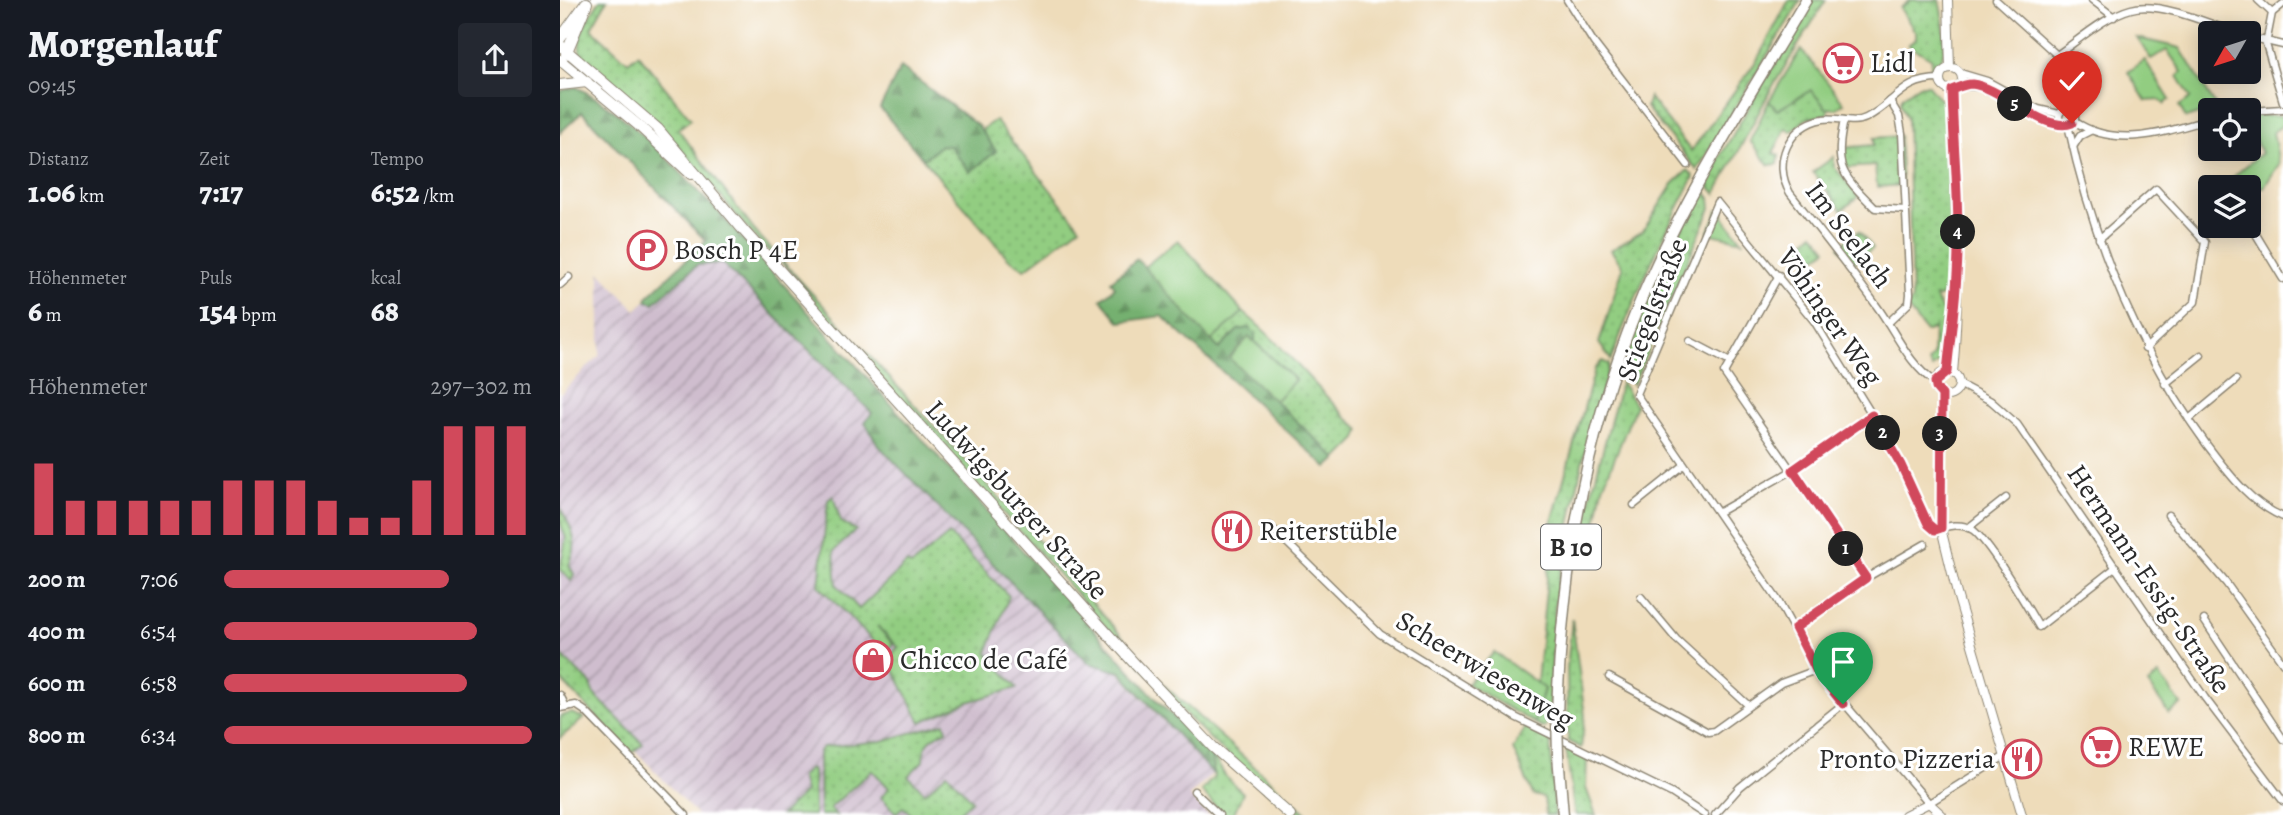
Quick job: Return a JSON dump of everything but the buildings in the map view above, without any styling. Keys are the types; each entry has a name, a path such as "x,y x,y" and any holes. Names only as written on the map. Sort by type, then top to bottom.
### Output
{"main road":[{"name":"B 10","path":"1563,815 1557,716 1562,614 1579,502 1610,382 1654,269 1693,193 1806,0"},
{"path":"560,39 588,1"},
{"path":"588,1 564,48 561,63 588,82 660,145 721,204"},
{"path":"560,21 578,12"},
{"path":"564,48 658,129 721,204"},
{"path":"560,85 588,82"},
{"name":"Ludwigsburger Straße","path":"721,204 1134,663 1215,749 1290,815"},
{"path":"1560,788 1570,815"}],"street":[{"path":"1567,0 1590,37 1688,165"},
{"path":"1942,0 1947,13"},
{"path":"1948,0 1950,68"},
{"path":"1996,0 2057,55 2062,111 2068,123 2099,239 2145,349 2189,419 2247,495 2264,509 2283,517"},
{"path":"2092,0 2114,17"},
{"path":"2161,10 2164,0"},
{"path":"2258,0 2272,13"},
{"path":"2283,4 2272,13 2266,44 2283,102"},
{"path":"2057,55 2114,17 2134,8 2161,10 2198,21"},
{"path":"2261,42 2283,46"},
{"path":"1950,68 1987,80 2038,110 2074,113 2068,123"},
{"path":"1950,68 1942,72 1940,79 1945,88 1984,87 2030,113 2090,131 2122,137 2142,136 2168,133 2198,123"},
{"path":"1960,73 1956,88 1958,246 1955,306 1958,327 1950,373 1959,387 1945,396 1942,416 1941,528 1954,582 2022,815"},
{"name":"Im Seelach","path":"1935,382 1923,372 1790,193 1782,177 1782,157 1796,132 1808,123 1824,119 1865,118 1918,80 1940,79"},
{"path":"1888,323 1909,303 1900,122 1890,101"},
{"path":"2261,110 2283,108"},
{"path":"1844,120 1838,158 1842,170 1875,208 1905,210"},
{"path":"2073,147 2080,136 2090,131"},
{"path":"2099,239 2156,188 2205,242 2195,302 2145,349"},
{"name":"Vöhinger Weg","path":"1717,202 1814,321 1901,465 1928,524 1935,530 1941,528"},
{"name":"Stiegelstraße","path":"1717,202 1636,394 1795,628 1816,670 1929,803"},
{"path":"2258,238 2283,279"},
{"path":"1779,275 1724,373 1866,578"},
{"path":"560,285 569,277"},
{"path":"1690,341 1730,362"},
{"path":"2165,384 2201,355"},
{"path":"1945,396 1936,388 1935,382 1950,373"},
{"path":"2189,419 2235,380"},
{"name":"Hermann-Essig-Straße","path":"1959,387 1991,401 2017,424 2218,716 2283,801"},
{"path":"1718,512 1793,470 1872,415"},
{"path":"1634,505 1684,465"},
{"path":"1968,528 2006,498"},
{"path":"2168,515 2226,583 2283,663"},
{"path":"1941,528 1952,525 1974,531 2014,585 2039,627 2116,567"},
{"name":"Scheerwiesenweg","path":"1270,526 1380,634 1515,716 1671,793 1705,815"},
{"path":"1795,628 1866,578 1925,544"},
{"path":"1641,597 1676,639 1748,705"},
{"path":"2204,620 2283,739"},
{"path":"1609,677 1707,732 1714,731 1781,683 1816,670"},
{"path":"560,695 562,707 576,705 585,711 686,815"},
{"path":"1715,815 1740,787 1843,704"},
{"path":"1905,815 2005,756"},
{"path":"1194,791 1219,815"},
{"path":"1929,803 1942,815"}],"shaded area":[{"path":"721,230 1026,572 1212,774 1189,796 1209,815 697,815 560,672 560,394 600,355 600,272 636,310"}],"green space":[{"path":"600,0 607,0 591,28 628,62 638,54 691,119 678,129 754,230 1018,518 1167,688 1308,815 1296,811 1261,786 1176,704 819,309 794,275 763,247 661,125 581,55 582,33"},
{"path":"1789,0 1801,0 1697,170 1646,107 1649,97 1691,151 1757,60"},
{"path":"1811,0 1826,0 1771,89 1716,194 1707,184 1713,169 1770,71 1799,29"},
{"path":"1910,0 1939,0 1944,50 1937,66 1930,72 1932,59 1908,45 1916,39 1916,33 1900,8"},
{"path":"2137,38 2180,48 2198,77 2198,84 2202,84 2211,98 2198,98 2198,114 2186,118 2179,106 2191,98 2178,76 2182,72 2167,50 2151,59"},
{"path":"1801,49 1844,103 1836,109 1826,108 1811,90 1777,110 1769,101"},
{"path":"2145,60 2170,100 2164,104 2161,100 2146,101 2128,72"},
{"path":"901,67 978,126 996,151 970,172 950,146 941,145 923,159 880,108"},
{"path":"1919,85 1928,85 1944,105 1950,189 1949,277 1946,289 1940,297 1935,297 1946,318 1939,362 1932,368 1928,362 1933,356 1934,328 1926,332 1907,308 1912,300 1907,119 1900,103 1903,96"},
{"path":"576,87 595,97 634,127 721,215 1156,699 1211,755 1213,774 1120,672 1089,663 878,445 865,422 872,413 722,263 697,265 654,303 647,301 647,297 706,241 582,112 560,133 560,91"},
{"path":"1811,90 1829,108 1828,114 1806,119 1791,132 1786,128 1773,153 1779,155 1778,164 1769,165 1750,141 1769,101 1778,110"},
{"path":"2261,116 2283,116 2283,125 2273,132 2279,164 2264,187 2261,187 2261,175 2235,175 2252,161 2261,161"},
{"path":"995,120 1080,227 1025,269 1008,258 923,159 941,145 950,146 970,172 996,151 981,130"},
{"path":"1899,136 1902,185 1877,187 1875,166 1844,168 1842,148 1874,145 1874,138"},
{"path":"1834,157 1834,166 1858,197 1842,210 1813,172"},
{"path":"1688,170 1694,177 1649,267 1611,360 1599,343 1623,267 1611,250 1643,231 1673,184"},
{"path":"1704,190 1710,198 1711,208 1633,385 1622,371 1639,317 1665,256"},
{"path":"1718,210 1724,213 1722,215 1742,241 1708,233"},
{"path":"1859,231 1873,248 1852,264 1839,246"},
{"path":"1814,233 1827,249 1810,262 1798,247"},
{"path":"1178,240 1243,312 1211,341 1144,267"},
{"path":"1137,259 1219,349 1238,330 1248,328 1255,333 1255,342 1249,337 1275,401 1337,459 1327,468 1162,316 1120,322 1101,299 1115,287 1111,281"},
{"path":"1243,312 1274,340 1360,430 1357,439 1337,459 1275,401 1295,379 1255,342 1255,334 1249,328 1238,330 1219,349 1211,341"},
{"path":"1249,337 1295,380 1275,401 1229,358"},
{"path":"1602,361 1609,364 1582,463 1555,601 1549,719 1544,728 1534,723 1544,689 1537,682 1553,518 1595,369"},
{"path":"1621,382 1636,405 1603,487 1592,543 1581,552 1577,564 1575,555"},
{"path":"833,496 841,522 856,530 834,551 837,585 859,609 907,563 911,566 949,534 1009,596 987,653 1017,688 968,702 921,722 888,659 898,647 877,626 893,644 885,653 819,586 828,500"},
{"path":"560,507 573,535 573,557 569,565 574,574 571,581 560,569 566,538 560,522"},
{"path":"1572,619 1585,716 1581,748 1568,741 1567,668"},
{"path":"1494,652 1544,688 1534,723 1467,684"},
{"path":"560,654 591,684 593,693 643,744 632,753 560,679"},
{"path":"2159,675 2181,704 2169,714 2148,684"},
{"path":"571,713 584,718 560,738 560,716"},
{"path":"945,723 947,730 930,741 923,761 908,776 925,793 947,773 972,800 956,815 912,815 903,807 896,813 881,797 889,788 872,770 830,808 836,815 820,815 819,751 823,747 882,741"},
{"path":"1526,726 1550,738 1555,815 1546,815 1544,798 1533,795 1513,749"},
{"path":"1566,748 1587,757 1586,788 1596,815 1576,815 1574,811"},
{"path":"1213,756 1226,777 1243,793 1233,815 1223,815 1201,791 1214,777"},
{"path":"810,768 813,770 814,815 781,815 805,792 801,777"}],"place":[{"name":"Lidl","path":"1843,63"},
{"name":"Bosch P 4E","path":"647,250"},
{"name":"Reiterstüble","path":"1232,531"},
{"name":"Chicco de Café","path":"873,660"},
{"name":"REWE","path":"2101,747"},
{"name":"Pronto Pizzeria","path":"2022,759"}],"route":[{"path":"1843,704 1816,670 1795,628 1866,578 1793,470 1872,415 1901,465 1923,516 1935,530 1941,528 1939,461 1942,395 1935,382 1938,376 1947,372 1951,316 1955,306 1958,246 1952,90 1969,84 1984,87 2030,113 2066,125 2072,123"}]}
